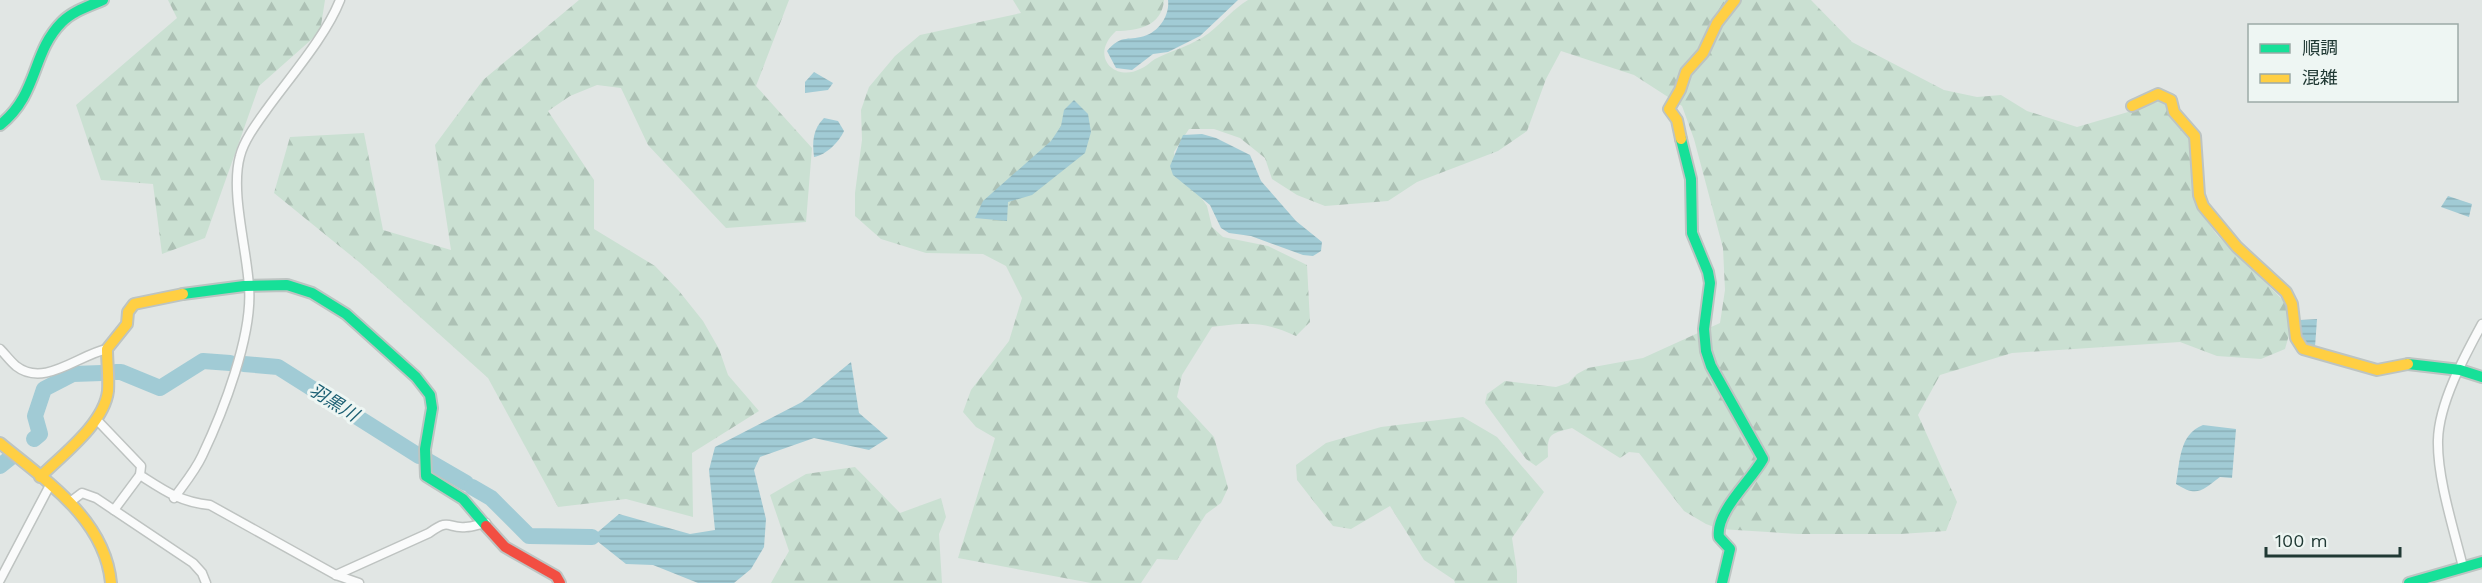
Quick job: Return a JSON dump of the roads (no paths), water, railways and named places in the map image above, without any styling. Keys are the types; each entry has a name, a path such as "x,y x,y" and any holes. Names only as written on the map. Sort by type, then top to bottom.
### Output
{"street":[{"path":"0,125 24,99 48,41 56,29 64,20 81,9 103,0"},
{"path":"174,498 201,458 231,383 244,338 249,311 249,286 237,187 240,154 260,118 328,24 340,0"},
{"path":"1722,583 1730,549 1719,538 1718,530 1727,511 1755,474 1763,459 1711,366 1706,351 1704,329 1710,284 1708,272 1692,233 1691,179 1681,142 1681,131 1669,109 1680,90 1686,72 1703,53 1717,22 1735,0"},
{"path":"2132,106 2158,94 2171,100 2174,112 2195,136 2199,195 2203,206 2258,268 2275,280 2288,295 2296,314 2295,339 2303,349 2377,370 2410,364 2460,370 2482,377"},
{"path":"40,477 97,420 104,407 108,391 107,349 127,324 128,312 134,304 249,286 299,287 320,297 380,344 425,387 432,404 425,450 426,476 463,499 505,547 556,576 560,583"},
{"path":"2463,567 2441,470 2438,439 2443,411 2482,324"},
{"path":"0,349 17,367 45,375 92,352 107,349"},
{"path":"97,420 141,466 140,475 114,510"},
{"path":"0,444 70,502 103,544 112,576 111,583"},
{"path":"140,475 174,498 210,505 336,575 359,583"},
{"path":"0,580 50,485"},
{"path":"70,502 82,493 96,498 193,563 202,573 206,583"},
{"path":"336,575 429,533 439,525 449,523 463,528 486,523"},
{"path":"2409,583 2482,562"}],"water":[{"path":"1168,0 1238,0 1200,36 1168,52 1153,54 1132,70 1116,68 1107,51 1112,45 1122,40 1152,33 1166,16"},
{"path":"814,72 833,83 828,90 805,93 805,82"},
{"path":"1074,100 1088,114 1091,132 1085,153 1032,195 1008,202 1007,221 975,218 983,201 1051,141 1061,126 1064,110"},
{"path":"824,118 838,121 844,131 832,147 814,157 814,136"},
{"path":"1202,134 1216,138 1250,155 1261,181 1296,221 1322,242 1321,251 1313,256 1303,255 1251,236 1229,233 1221,228 1210,205 1173,175 1170,166 1183,135"},
{"path":"2448,196 2472,204 2469,217 2441,207"},
{"path":"2317,319 2315,347 2305,346 2300,337 2300,320"},
{"path":"851,362 859,413 888,438 869,450 814,438 760,457 754,470 766,519 764,547 751,569 734,583 698,583 653,565 626,564 592,537 619,514 690,534 715,530 709,470 715,447 802,402"},
{"path":"2203,425 2236,429 2232,478 2220,477 2200,491 2190,491 2176,484 2180,458 2189,435"}],"waterway":[{"name":"羽黒川","path":"116,372 160,388 203,361 230,363"},
{"name":"羽黒川","path":"244,364 278,367 419,456"},
{"name":"羽黒川","path":"34,439 40,434 35,416 44,389 73,374 102,373"},
{"name":"羽黒川","path":"0,466 10,458"},
{"name":"羽黒川","path":"428,461 466,483"},
{"name":"羽黒川","path":"472,487 491,498 529,536 592,537"}]}
